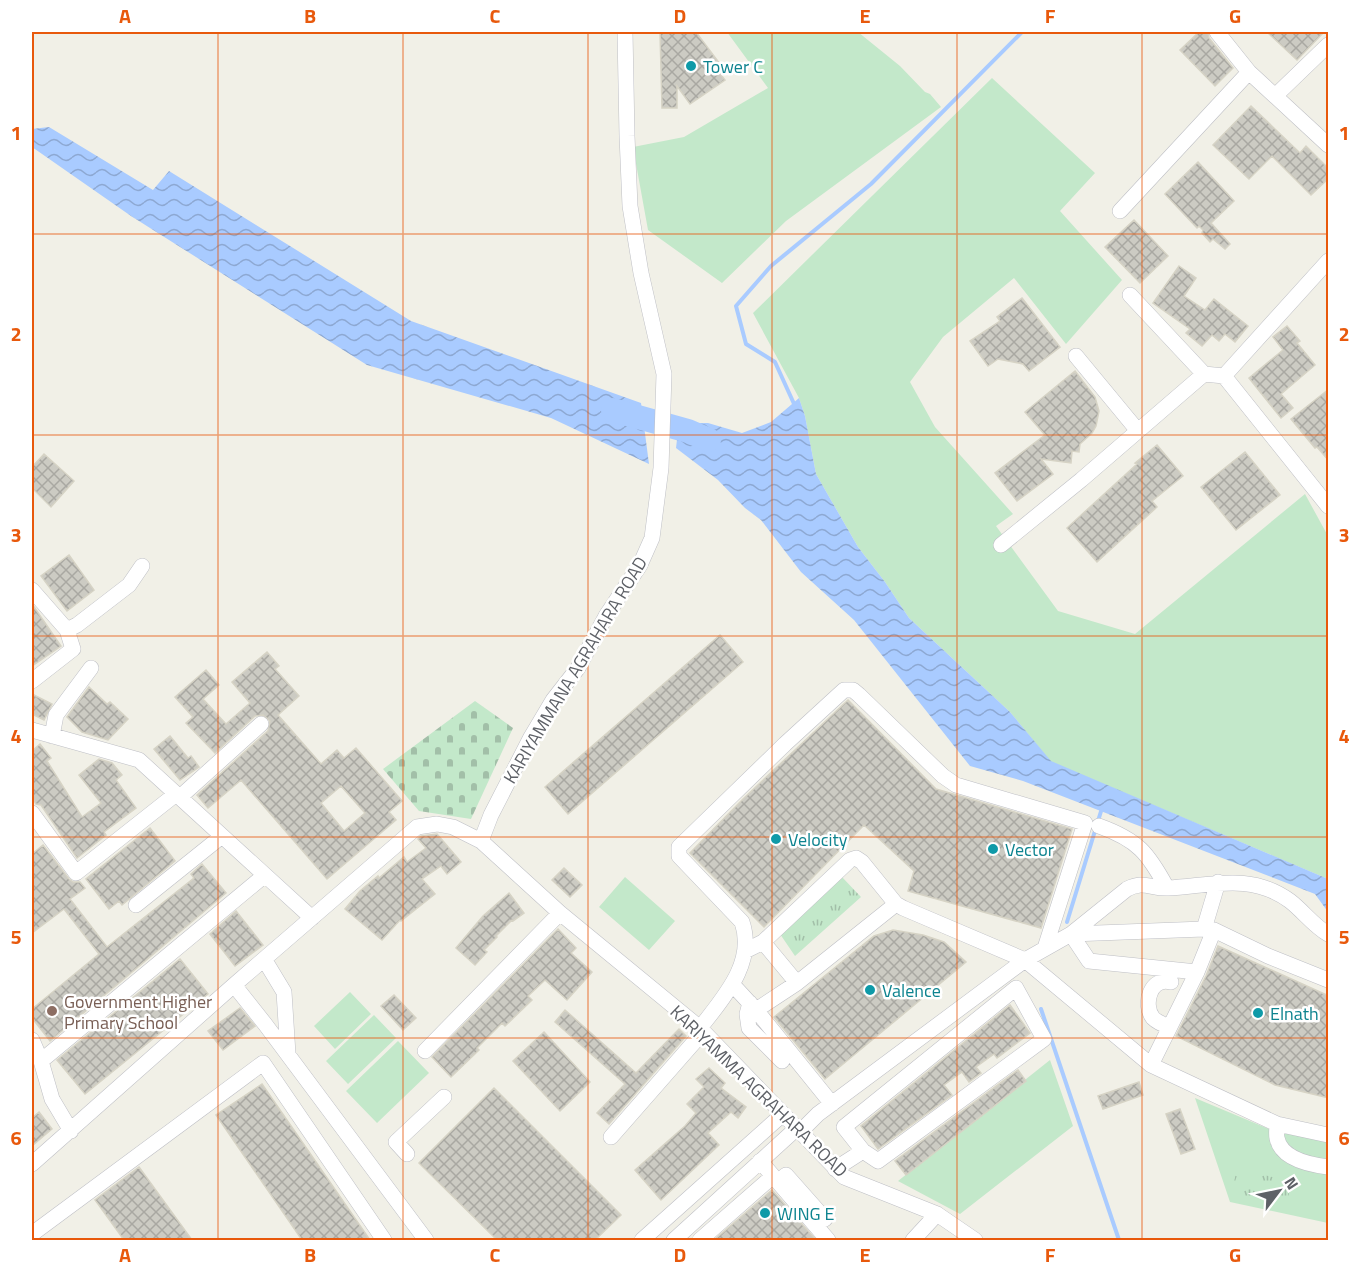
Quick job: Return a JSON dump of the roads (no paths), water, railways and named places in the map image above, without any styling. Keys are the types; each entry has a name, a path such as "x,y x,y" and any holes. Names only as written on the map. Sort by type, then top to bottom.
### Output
{"street":[{"name":"KARIYAMMANA AGRAHARA ROAD","path":"480,841 490,815 531,736 553,700 578,668 606,616 640,565 652,538 662,468 664,374 641,273 630,206 625,32"},
{"path":"1217,32 1250,72 1329,145"},
{"path":"1275,96 1329,45"},
{"path":"1120,211 1250,72"},
{"path":"1224,376 1329,261"},
{"path":"1130,295 1204,374 1224,376 1329,506"},
{"path":"1076,356 1138,431"},
{"path":"1001,545 1204,374"},
{"path":"67,630 77,625 129,585 142,566"},
{"path":"32,590 67,630 73,649 32,681"},
{"path":"52,736 56,715 91,668"},
{"path":"611,1137 702,1030 733,985 745,951 746,934 742,922 679,855 680,848 689,836 844,690 853,690 943,777 956,784 1084,823 1045,948"},
{"path":"33,819 76,873 178,795 261,724"},
{"path":"32,730 139,760 312,918"},
{"name":"KARIYAMMA AGRAHARA ROAD","path":"32,1164 417,827 437,824 453,827 480,841 560,913 702,1030 844,1177 937,1214 975,1240"},
{"path":"1099,826 1140,846 1155,866 1167,888"},
{"path":"136,905 222,836"},
{"path":"745,951 762,942 850,860 856,858 862,862 896,904 1025,960 1151,1065 1276,1124 1329,1135"},
{"path":"41,1061 265,875"},
{"path":"1151,1065 1197,972 1209,930 1218,882"},
{"path":"674,1240 760,1161 832,1104 1025,960 1071,934 1135,885 1167,888 1218,882 1244,882 1290,900 1329,934"},
{"path":"782,1061 749,1028 747,1014 753,1006 797,983 896,904"},
{"path":"425,1051 560,913"},
{"path":"1071,934 1209,930 1329,980"},
{"path":"1071,934 1089,961 1197,972"},
{"path":"762,942 797,983"},
{"path":"264,959 284,992 288,1054"},
{"path":"1170,1028 1153,1017 1148,1009 1147,1001 1154,987 1161,982 1171,982"},
{"path":"234,985 426,1240"},
{"path":"733,985 753,1006 832,1104"},
{"path":"1016,988 1044,1039 878,1161 863,1151 844,1127 1016,988"},
{"path":"32,1041 41,1061 52,1099 71,1131"},
{"path":"32,1234 262,1064 384,1240"},
{"path":"407,1154 396,1143 444,1097"},
{"path":"642,1240 783,1114"},
{"path":"1276,1124 1277,1138 1286,1154 1302,1161 1329,1167"},
{"path":"836,1169 863,1151"},
{"path":"760,1161 828,1240"},
{"path":"700,1240 775,1179 786,1175 825,1219"},
{"path":"913,1240 937,1214"}],"water":[{"path":"49,127 153,190 169,171 411,321 641,403 649,464 551,418 367,365 131,216 32,147 32,129"},
{"path":"799,398 805,416 816,474 858,547 909,618 1010,712 1051,761 1328,879 1328,912 1315,894 1023,781 970,766 854,620 801,572 761,520 745,508 718,480 676,448 679,423 708,423 742,433 771,422"}],"waterway":[{"path":"795,406 775,362 746,344 736,306 771,266 871,184 1022,32"},
{"path":"613,410 688,431 709,440"},
{"path":"1067,922 1102,808"},
{"path":"1041,1009 1119,1240"}],"place":[{"name":"Tower C","path":"691,66"},
{"name":"Velocity","path":"776,839"},
{"name":"Vector","path":"993,849"},
{"name":"Valence","path":"870,990"},
{"name":"Government Higher Primary School","path":"52,1011"},
{"name":"Elnath","path":"1258,1013"},
{"name":"WING E","path":"765,1213"}]}
